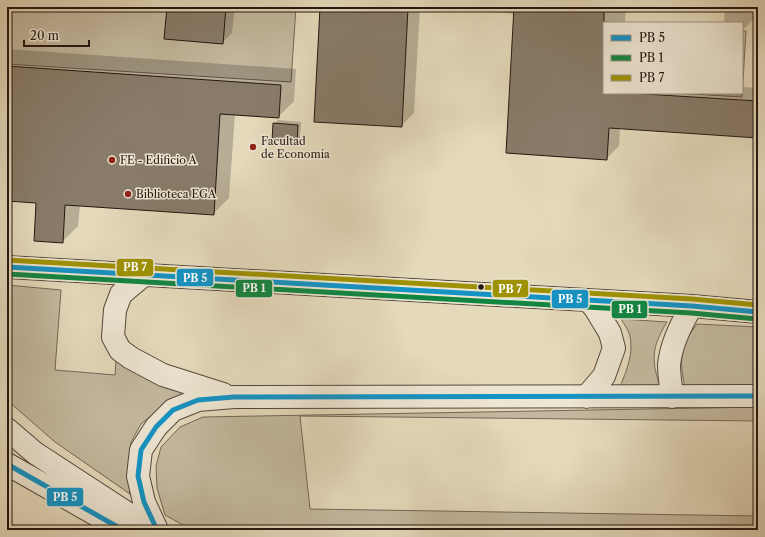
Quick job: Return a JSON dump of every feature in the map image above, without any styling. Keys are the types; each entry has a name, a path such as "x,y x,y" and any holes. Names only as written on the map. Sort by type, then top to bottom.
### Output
{"street":[{"path":"7,267 692,306 758,312"},
{"path":"146,274 121,294 115,310 113,337 120,350 131,358 163,375 234,397"},
{"path":"586,397 604,376 614,348 610,333 595,308 588,300"},
{"path":"672,396 669,365 681,324 692,306"},
{"path":"157,530 144,502 138,476 141,450 156,427 173,410 198,400 234,397 758,396"},
{"path":"7,429 35,453 154,530"},
{"path":"7,464 123,530"}],"shaded area":[{"path":"7,7 296,7 291,82 7,64"},
{"path":"743,31 746,31 743,80"},
{"path":"691,94 742,94 742,97"},
{"path":"7,285 61,290 55,370 115,375 116,360 197,394 171,400 141,424 131,442 128,466 130,494 55,442 7,400"},
{"path":"621,319 667,322 655,347 654,355 655,370 661,389 619,389 629,362 631,347 629,333"},
{"path":"697,324 758,327 758,389 685,387 682,370 682,354 687,339"},
{"path":"758,407 758,421 300,416 310,509 758,516 758,530 192,530 165,515 157,488 156,466 161,447 180,427 203,417"}],"building":[{"path":"167,7 226,7 223,44 164,39"},
{"path":"320,7 369,9 369,7 408,8 402,127 314,122"},
{"path":"514,7 604,7 603,94 644,94 758,101 758,138 609,128 607,160 506,153"},
{"name":"FE - Edificio A","path":"7,66 281,85 279,118 220,114 214,215 65,205 63,243 34,241 36,203 7,201"},
{"path":"273,123 298,125 297,143 272,141"}],"transit line":[{"path":"7,260 692,299 758,305"},
{"path":"7,267 692,306 758,312"},
{"path":"7,274 691,313 757,319"},
{"path":"157,530 144,502 138,476 141,450 156,427 173,410 198,400 234,397 758,396"},
{"path":"7,464 123,530"}],"place":[{"name":"Facultad de Economía","path":"253,147"},
{"name":"FE - Edificio A","path":"112,160"},
{"name":"Biblioteca EGA","path":"128,194"}]}
